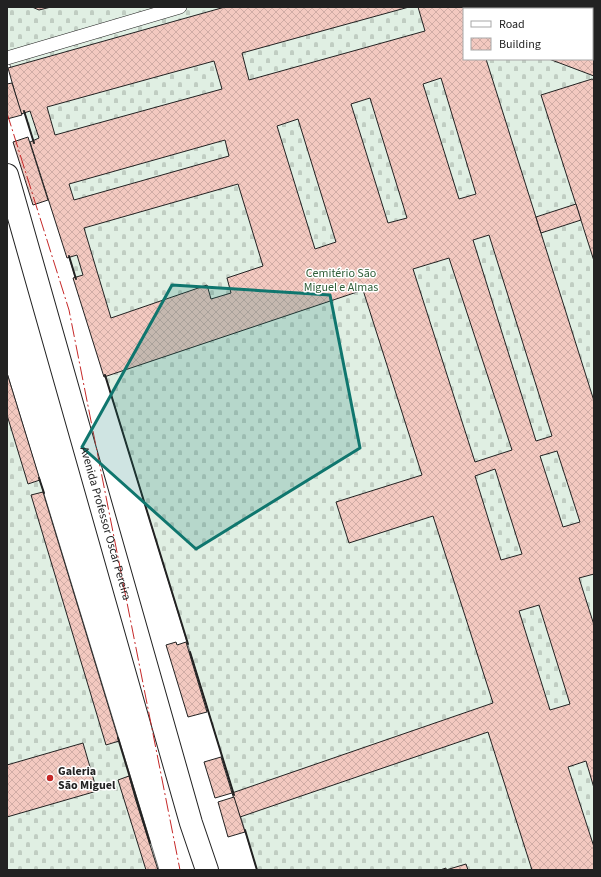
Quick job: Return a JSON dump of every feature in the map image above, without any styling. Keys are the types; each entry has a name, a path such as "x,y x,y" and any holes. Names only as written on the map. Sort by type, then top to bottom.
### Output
{"main road":[{"name":"Avenida Professor Oscar Pereira","path":"7,175 191,823 207,870"}],"lane":[{"path":"7,58 180,7"}],"highlighted area":[{"path":"172,285 330,295 360,448 196,549 82,447"}],"green space":[{"name":"Cemitério São Miguel e Almas","path":"7,7 521,7 463,8 463,60 561,60 594,72 594,870 257,870 7,55"},
{"path":"7,373 159,870 7,870"}],"building":[{"path":"32,7 51,7 39,10"},
{"path":"225,7 409,7 242,53 249,80 425,31 418,7 469,7 463,8 463,60 486,60 594,401 594,574 579,578 594,625 594,788 586,761 568,767 594,847 594,870 532,870 488,732 240,817 232,793 493,703 433,516 349,543 336,502 422,475 363,290 104,377 73,278 83,275 77,255 67,258 30,142 39,138 30,111 21,114 8,68","holes":["214,61 222,89 55,135 47,107","441,78 476,194 459,199 423,84","370,98 407,218 388,223 351,104","298,119 336,242 315,249 277,126","225,140 229,156 74,200 69,184","238,184 263,266 227,278 231,293 211,299 207,285 111,318 84,228","489,235 552,436 536,441 473,240","449,258 512,450 475,462 413,269","557,451 580,522 563,527 540,456","495,469 522,554 501,560 475,476","539,605 570,704 550,710 519,611"]},
{"path":"559,7 562,8 515,8"},
{"path":"593,46 594,76 552,60 593,60"},
{"path":"592,79 594,80 594,261 541,95"},
{"path":"12,83 22,115 7,119 7,84"},
{"path":"28,137 48,200 33,205 13,142"},
{"path":"576,204 581,220 541,233 536,217"},
{"path":"7,373 40,480 28,484 7,415"},
{"path":"43,492 119,741 106,745 31,495"},
{"path":"176,642 177,645 186,642 207,712 188,717 166,645"},
{"name":"Galeria São Miguel","path":"83,743 97,791 7,817 7,765"},
{"path":"221,757 232,793 215,798 204,762"},
{"path":"129,776 158,870 146,870 118,780"},
{"path":"234,797 245,832 228,837 218,802"},
{"path":"466,864 468,870 446,870"}],"wall":[{"path":"24,111 34,143"},
{"path":"69,256 76,279"},
{"path":"105,375 188,644"},
{"path":"39,478 44,493"},
{"path":"190,652 234,795"},
{"path":"118,738 150,843"},
{"path":"245,830 257,870"}],"power":[{"path":"7,113 69,310 180,870"}],"place":[{"name":"Galeria São Miguel","path":"50,778"}]}
